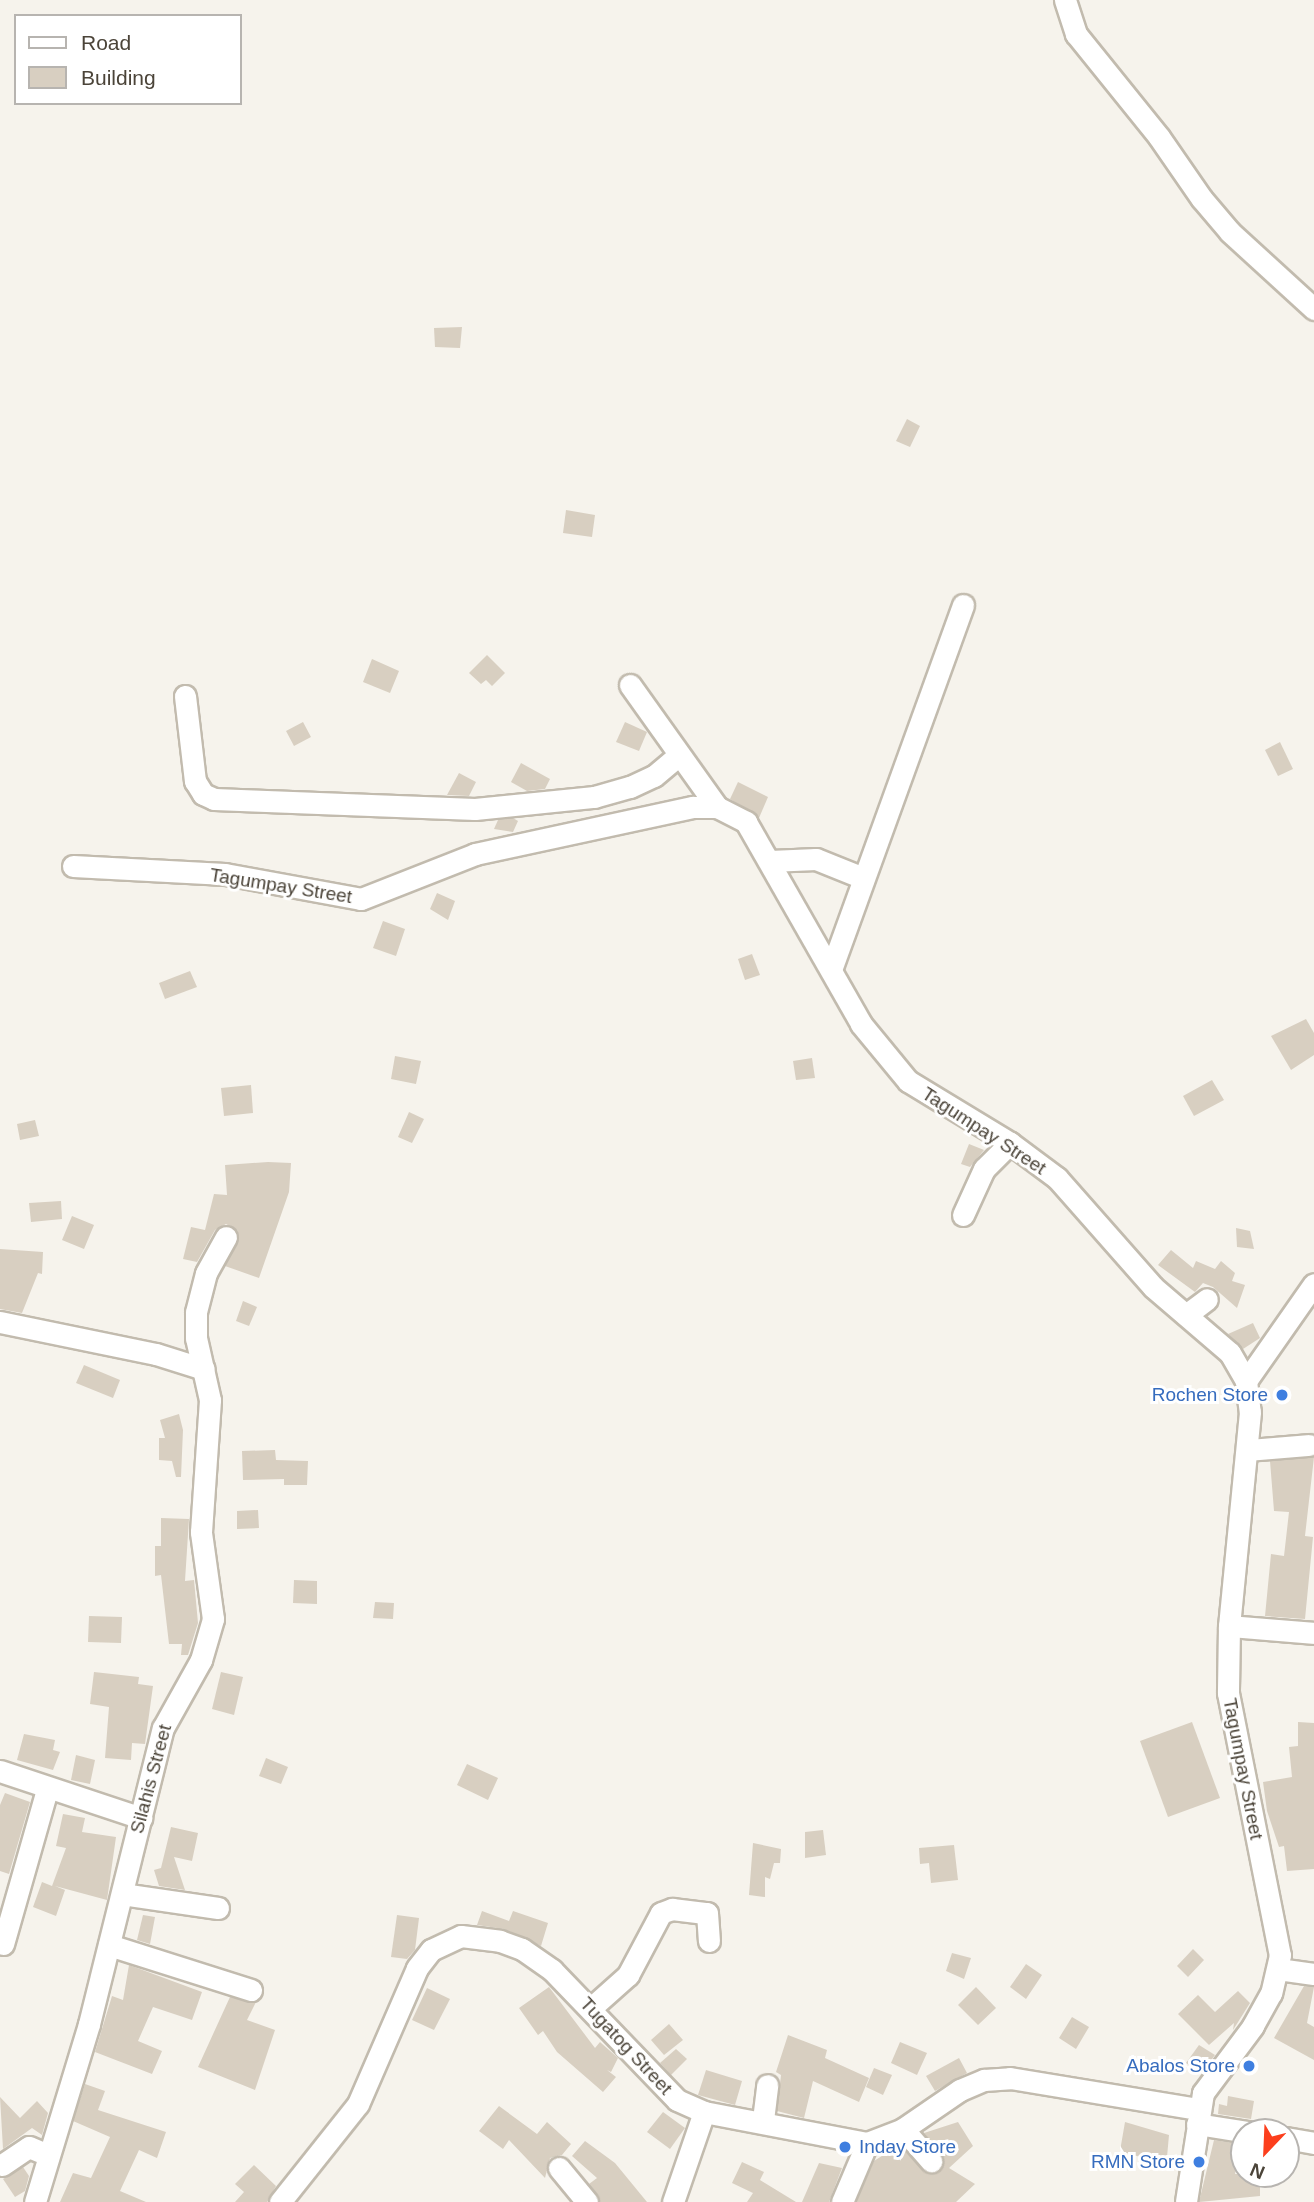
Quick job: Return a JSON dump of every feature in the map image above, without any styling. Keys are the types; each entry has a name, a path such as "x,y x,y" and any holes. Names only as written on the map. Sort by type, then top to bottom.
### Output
{"street":[{"path":"1065,0 1076,34 1159,137 1202,199 1230,232 1314,309"},
{"path":"832,967 963,605"},
{"path":"630,685 717,807"},
{"path":"185,696 195,781 203,794 214,799 475,809 594,797 630,787 653,776 679,755"},
{"name":"Tagumpay Street","path":"73,866 225,874 361,899 405,886 475,854 694,807 717,807 746,822 832,967 861,1024 908,1081 1010,1143 1057,1178 1124,1257 1230,1353 1246,1381 1248,1450 1229,1626 1232,1720 1277,1936 1278,1969 1253,2026 1214,2076 1198,2117 1186,2202"},
{"path":"770,861 816,859 863,878"},
{"path":"963,1214 984,1169 1010,1143"},
{"name":"Silahis Street","path":"35,2202 109,1945 163,1728 201,1660 213,1619 201,1532 210,1425 204,1369 196,1338 196,1312 206,1273 226,1237"},
{"path":"1246,1381 1314,1284"},
{"path":"1186,1315 1207,1299"},
{"path":"0,1322 156,1354 204,1369"},
{"path":"1248,1450 1309,1445"},
{"path":"1229,1626 1314,1633"},
{"path":"0,1771 47,1790 141,1818"},
{"path":"3,1944 47,1790"},
{"path":"121,1894 218,1909"},
{"path":"591,2008 628,1975 661,1913 671,1909 707,1913 709,1941"},
{"name":"Tugatog Street","path":"280,2202 358,2104 417,1968 444,1941 481,1937 523,1949 552,1970 677,2100 704,2112 763,2120 867,2143"},
{"path":"109,1945 251,1990"},
{"path":"1278,1969 1314,1975"},
{"path":"842,2202 867,2143 903,2129 960,2090 984,2080 1010,2078 1198,2117 1230,2127"},
{"path":"763,2120 767,2085"},
{"path":"673,2202 704,2112"},
{"path":"903,2129 932,2161"},
{"path":"2,2165 29,2147 48,2155"},
{"path":"559,2168 587,2202"}],"building":[{"path":"462,327 460,348 435,347 434,328"},
{"path":"907,419 920,426 910,447 896,441"},
{"path":"566,510 595,515 592,537 563,533"},
{"path":"487,655 505,673 492,686 486,680 481,684 469,673"},
{"path":"372,659 399,671 390,693 363,682"},
{"path":"303,722 311,737 294,746 286,731"},
{"path":"625,722 647,732 639,751 616,742"},
{"path":"1280,742 1293,769 1278,776 1265,750"},
{"path":"521,763 550,779 545,789 527,791 511,782"},
{"path":"459,773 476,782 469,796 447,795"},
{"path":"738,782 768,797 759,818 730,799"},
{"path":"513,818 518,821 513,832 494,829 498,820"},
{"path":"437,893 455,901 448,920 430,909"},
{"path":"383,921 405,929 396,956 373,948"},
{"path":"752,954 760,975 745,980 738,959"},
{"path":"190,971 197,987 165,999 159,983"},
{"path":"1306,1019 1314,1033 1314,1055 1291,1070 1271,1036"},
{"path":"395,1056 421,1061 416,1084 391,1079"},
{"path":"812,1058 815,1078 796,1080 793,1061"},
{"path":"1212,1080 1224,1100 1194,1116 1183,1096"},
{"path":"251,1085 253,1113 224,1116 221,1088"},
{"path":"409,1112 424,1119 412,1143 398,1137"},
{"path":"35,1120 39,1136 20,1140 17,1124"},
{"path":"969,1144 984,1150 970,1167 961,1164"},
{"path":"291,1163 289,1192 259,1278 225,1266 239,1237 237,1230 226,1224 215,1230 197,1262 183,1259 191,1227 205,1230 214,1194 227,1195 225,1165"},
{"path":"61,1201 62,1219 31,1222 29,1203"},
{"path":"72,1216 94,1225 84,1249 62,1240"},
{"path":"1236,1228 1250,1231 1254,1249 1237,1247"},
{"path":"0,1249 43,1252 42,1274 38,1273 22,1313 0,1309"},
{"path":"1171,1250 1193,1268 1196,1261 1215,1269 1221,1261 1235,1273 1232,1281 1245,1285 1237,1308 1213,1287 1203,1283 1195,1292 1158,1265"},
{"path":"243,1301 257,1307 249,1326 236,1321"},
{"path":"1253,1323 1260,1338 1243,1349 1228,1334"},
{"path":"84,1365 120,1380 113,1398 76,1383"},
{"path":"179,1414 183,1430 181,1477 176,1477 172,1461 159,1460 159,1438 165,1438 160,1420"},
{"path":"275,1450 276,1460 308,1461 307,1485 284,1485 284,1479 243,1480 242,1451"},
{"path":"1314,1457 1305,1536 1313,1537 1305,1619 1265,1616 1271,1554 1284,1556 1289,1512 1274,1511 1270,1461"},
{"path":"258,1510 259,1528 237,1529 237,1511"},
{"path":"161,1518 189,1519 185,1581 194,1580 198,1623 188,1655 181,1655 182,1644 169,1644 161,1575 155,1576 155,1546 161,1546"},
{"path":"294,1580 317,1581 317,1604 293,1603"},
{"path":"375,1602 394,1603 393,1619 373,1618"},
{"path":"89,1616 122,1617 121,1643 88,1642"},
{"path":"94,1672 139,1677 138,1684 153,1686 145,1744 132,1743 131,1760 105,1758 109,1707 90,1704"},
{"path":"221,1672 243,1677 234,1715 212,1709"},
{"path":"1192,1722 1220,1798 1168,1817 1140,1741"},
{"path":"1298,1722 1314,1723 1314,1869 1287,1871 1284,1846 1279,1847 1267,1811 1263,1782 1292,1777 1289,1747 1298,1746"},
{"path":"24,1734 55,1740 53,1750 60,1752 53,1770 17,1760"},
{"path":"76,1755 95,1760 90,1784 71,1780"},
{"path":"266,1758 288,1767 281,1784 259,1776"},
{"path":"467,1764 498,1778 488,1800 457,1785"},
{"path":"5,1793 30,1802 9,1874 0,1871 0,1805"},
{"path":"63,1814 85,1818 82,1832 116,1837 107,1900 55,1886 65,1890 56,1916 33,1907 42,1882 52,1886 66,1848 56,1846"},
{"path":"171,1827 198,1833 192,1861 174,1857 185,1890 159,1886 154,1870 161,1868"},
{"path":"823,1830 826,1855 805,1858 805,1832"},
{"path":"753,1843 781,1849 780,1863 774,1863 770,1879 765,1877 765,1897 749,1895"},
{"path":"954,1845 958,1880 931,1883 929,1863 920,1864 919,1848"},
{"path":"482,1911 509,1921 513,1911 548,1923 541,1946 504,1929 477,1925"},
{"path":"143,1915 155,1917 150,1944 137,1940"},
{"path":"397,1915 419,1918 415,1950 407,1959 391,1957"},
{"path":"1193,1949 1204,1960 1188,1977 1177,1966"},
{"path":"952,1953 971,1958 964,1979 946,1971"},
{"path":"1026,1964 1042,1975 1026,1999 1010,1987"},
{"path":"129,1965 202,1992 192,2020 153,2007 138,2041 162,2051 152,2074 95,2052 112,1996 123,2000"},
{"path":"1304,1986 1314,1987 1307,2023 1314,2027 1314,2060 1274,2038"},
{"path":"549,1987 595,2048 600,2042 618,2058 611,2072 607,2070 616,2077 603,2092 557,2052 543,2031 538,2035 519,2008"},
{"path":"976,1987 996,2008 978,2025 958,2005"},
{"path":"427,1988 450,1999 434,2030 412,2020"},
{"path":"1238,1991 1250,2003 1233,2030 1234,2023 1209,2045 1178,2014 1198,1995 1215,2012"},
{"path":"230,1997 256,2002 247,2020 275,2030 255,2090 198,2067"},
{"path":"1072,2017 1089,2027 1076,2049 1059,2038"},
{"path":"669,2024 683,2040 664,2055 651,2040"},
{"path":"788,2035 827,2050 825,2058 869,2078 859,2102 813,2081 804,2118 777,2111 781,2075 776,2072"},
{"path":"900,2042 927,2053 917,2075 891,2063"},
{"path":"1199,2045 1215,2055 1201,2074 1186,2063"},
{"path":"676,2049 687,2059 671,2075 660,2063"},
{"path":"959,2058 967,2073 935,2091 926,2076"},
{"path":"874,2068 892,2075 883,2095 866,2087"},
{"path":"706,2070 742,2081 735,2105 698,2095"},
{"path":"85,2084 105,2091 98,2110 166,2132 157,2158 139,2150 120,2191 146,2202 60,2202 73,2173 91,2178 110,2137 73,2121"},
{"path":"1228,2096 1254,2101 1251,2118 1218,2114 1219,2104 1227,2106"},
{"path":"0,2097 20,2118 37,2101 48,2113 42,2135 32,2128 3,2149"},
{"path":"499,2106 537,2134 547,2122 571,2144 562,2155 550,2158 545,2178 509,2140 503,2149 479,2131"},
{"path":"663,2112 685,2128 670,2149 647,2132"},
{"path":"958,2122 973,2146 949,2168 975,2184 956,2202 856,2202 874,2161 899,2145 926,2173 939,2171 944,2158 924,2133"},
{"path":"1125,2122 1169,2135 1166,2168 1146,2165 1147,2159 1120,2151"},
{"path":"1214,2140 1230,2142 1230,2188 1260,2188 1260,2196 1199,2202"},
{"path":"585,2141 615,2163 647,2202 600,2202 589,2184 597,2178 572,2156"},
{"path":"742,2162 764,2172 760,2180 796,2202 747,2202 753,2193 732,2183"},
{"path":"819,2163 842,2168 829,2202 802,2202"},
{"path":"254,2165 276,2186 267,2202 235,2202 244,2192 235,2184"},
{"path":"23,2167 29,2176 25,2191 15,2197 3,2179"}],"place":[{"name":"Rochen Store","path":"1282,1395"},
{"name":"Abalos Store","path":"1249,2066"},
{"name":"Inday Store","path":"845,2147"},
{"name":"RMN Store","path":"1199,2162"}]}
